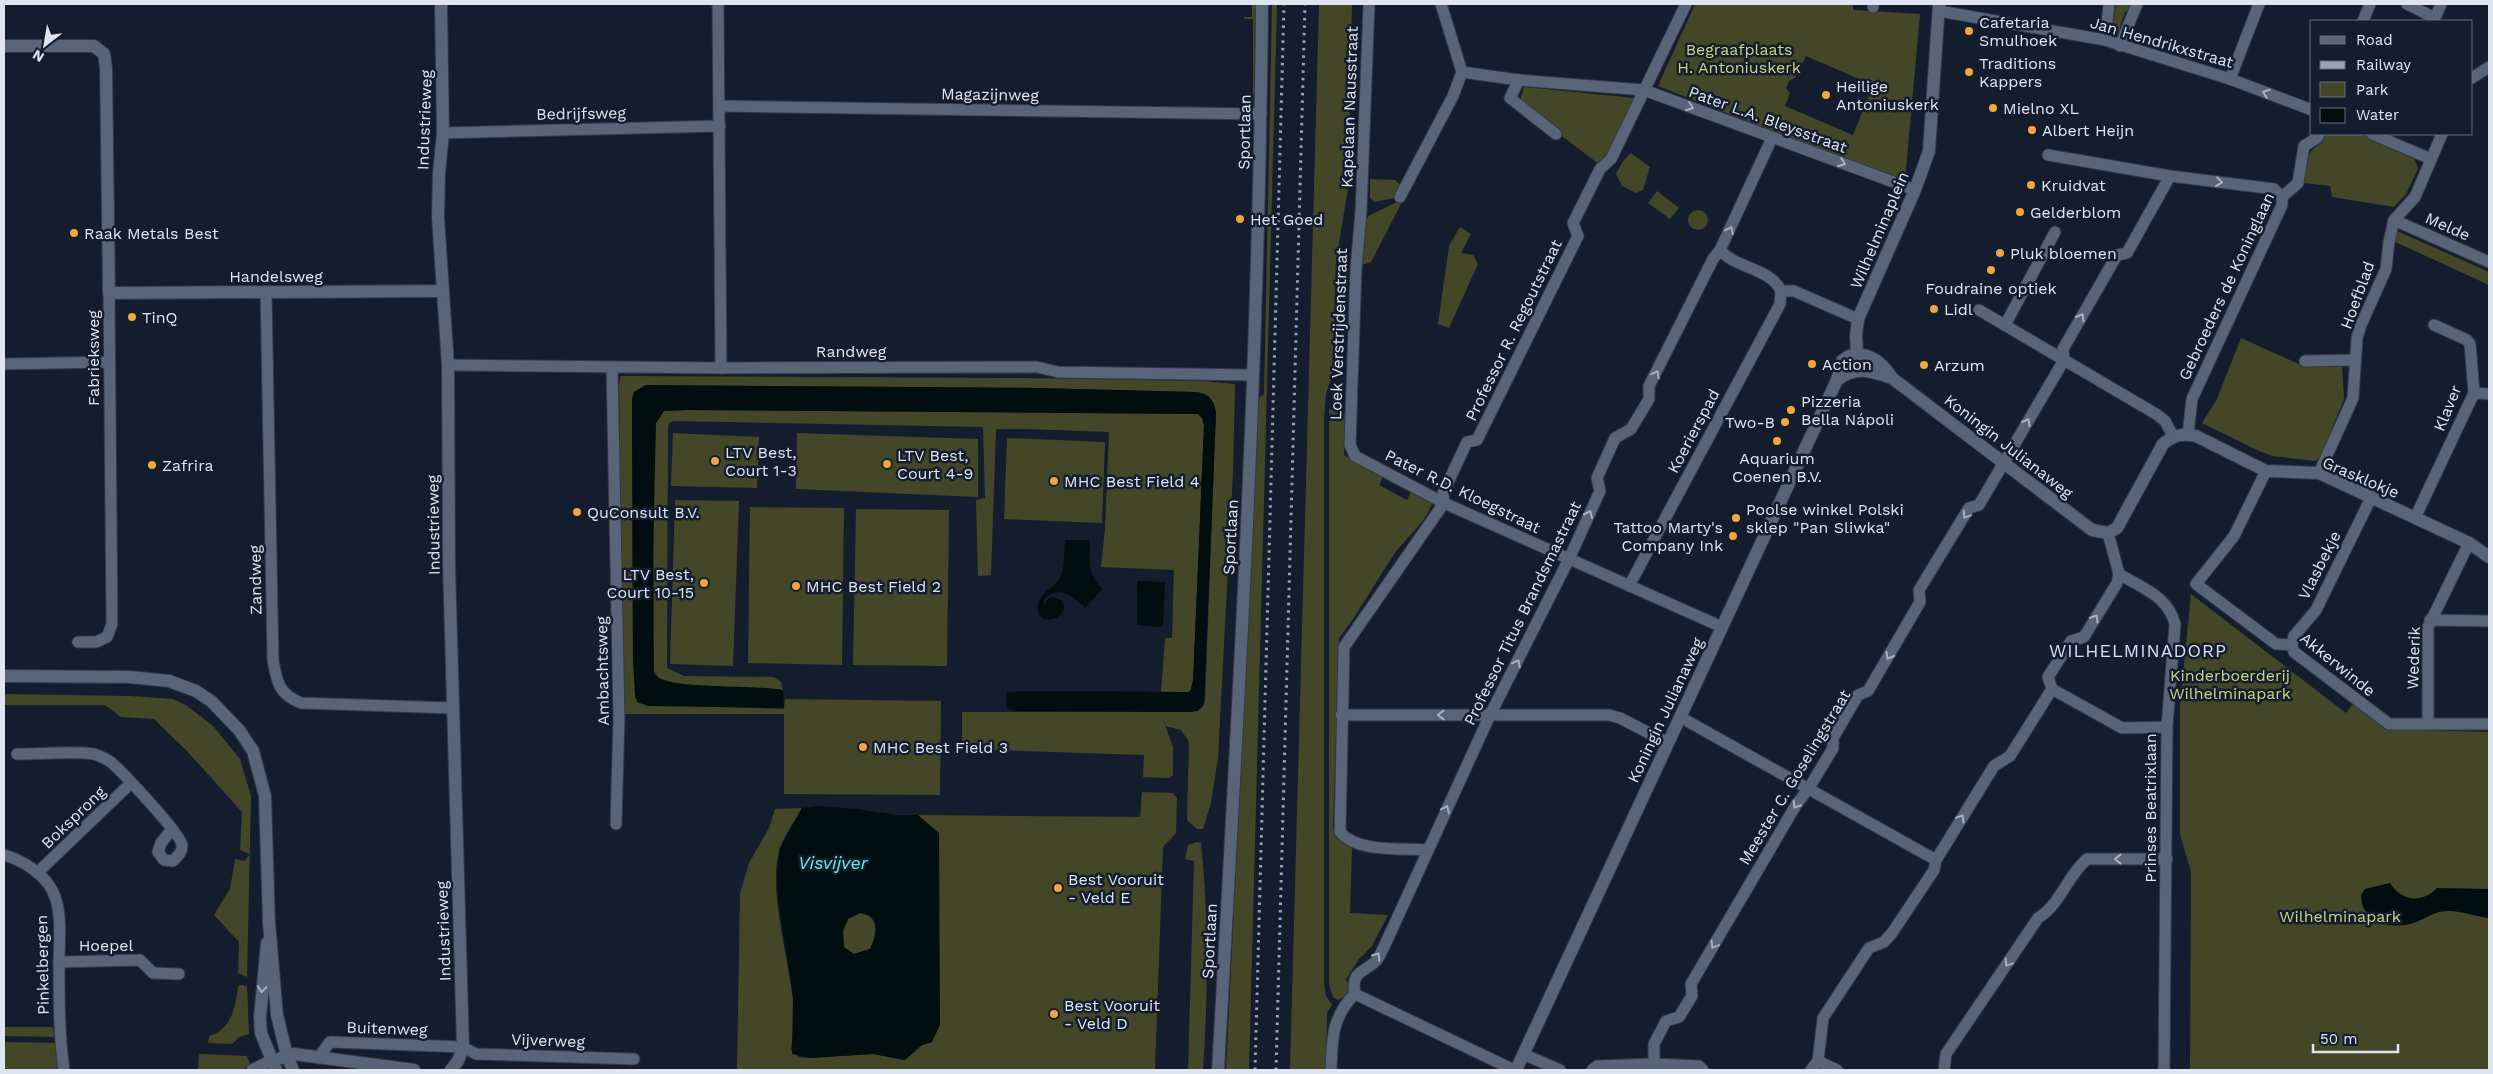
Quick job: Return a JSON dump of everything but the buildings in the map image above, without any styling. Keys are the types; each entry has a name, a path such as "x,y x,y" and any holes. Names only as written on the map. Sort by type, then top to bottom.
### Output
{"street":[{"name":"Industrieweg","path":"441,4 443,133 439,173 438,217 448,365 452,708 463,1047"},
{"path":"718,4 721,368"},
{"name":"Sportlaan","path":"1218,1070 1238,736 1254,375 1262,4"},
{"name":"Kapelaan Nausstraat","path":"1360,212 1369,4"},
{"path":"1400,197 1453,96 1462,72 1441,4"},
{"name":"Professor R. Regoutstraat","path":"1428,850 1359,846 1347,841 1340,832 1341,715 1344,647 1347,640 1444,503 1443,493 1467,442 1477,440 1578,236 1573,223 1600,169 1611,159 1686,4"},
{"path":"2104,40 2109,4"},
{"path":"2120,46 2137,4"},
{"path":"2230,79 2259,4"},
{"path":"2363,20 2370,4"},
{"path":"2407,4 2431,16 2436,16 2441,4"},
{"name":"Jan Hendrikxstraat","path":"1939,7 2104,40 2230,79 2310,109"},
{"name":"Wilhelminaplein","path":"1858,369 1858,319 1915,190 1929,150 1934,104 1939,7"},
{"name":"Fabrieksweg","path":"4,46 94,46 101,50 106,68 112,624 107,638 96,642 78,642"},
{"path":"2473,77 2489,67"},
{"name":"Pater L.A. Bleysstraat","path":"1462,72 1518,80 1644,90 1915,190"},
{"path":"1518,80 1510,98 1556,134"},
{"name":"Magazijnweg","path":"719,106 1261,114"},
{"name":"Bedrijfsweg","path":"443,133 720,126"},
{"name":"Gebroeders de Koninglaan","path":"2188,434 2192,399 2282,205 2282,197 2298,183 2304,146 2318,135"},
{"path":"2374,135 2431,159"},
{"name":"Hoefblad","path":"2319,473 2353,398 2355,360 2361,325 2386,268 2388,242 2394,220 2415,197 2442,135"},
{"name":"Professor Titus Brandsmastraat","path":"1355,994 1353,983 1358,973 1376,960 1490,715 1569,559 1600,491 1597,478 1615,438 1631,429 1649,399 1649,386 1713,259 1720,250 1772,138"},
{"path":"2048,154 2170,176 2274,190 2282,197"},
{"path":"2064,360 2062,349 2116,256 2127,253 2170,176"},
{"name":"Loek Verstrijdenstraat","path":"1355,456 1350,444 1356,269 1360,212"},
{"name":"Melde","path":"2394,220 2489,262"},
{"path":"2005,325 2055,232"},
{"path":"1720,250 1727,258 1773,279 1781,291 1794,291 1858,319"},
{"name":"Handelsweg","path":"109,293 443,291"},
{"name":"Koerierspad","path":"1628,586 1780,304 1781,291"},
{"name":"Zandweg","path":"266,292 273,660 277,682 288,698 301,703 452,708"},
{"path":"1979,310 2156,414 2165,421 2173,436"},
{"name":"Klaver","path":"2415,518 2474,393 2470,344 2467,340 2434,325"},
{"name":"Koningin Julianaweg","path":"1515,1070 1837,380 1842,360 1857,354 1876,360 1892,378 2092,530 2108,533"},
{"name":"Meester C. Goselingstraat","path":"1654,1064 1654,1044 1666,1021 1679,1017 1692,996 1691,984 1796,805 1809,788 1833,748 1833,738 1858,696 1868,691 1920,602 1919,590 1969,508 1979,504 2064,360"},
{"path":"2305,360 2355,360"},
{"path":"4,364 108,362"},
{"name":"Randweg","path":"448,365 612,368 1037,367 1058,372 1254,375"},
{"name":"Ambachtsweg","path":"612,368 619,718 616,824"},
{"path":"1837,380 1849,371 1858,369"},
{"name":"Koningin Julianaweg","path":"1858,369 1892,378"},
{"path":"2474,393 2489,394"},
{"path":"2167,727 2122,728 2052,689 2048,677 2071,641 2084,637 2117,583 2119,574 2108,533 2117,528 2123,520 2163,444 2173,436 2188,434"},
{"name":"Grasklokje","path":"2188,434 2196,436 2266,471 2319,473 2372,496 2469,543 2489,557"},
{"name":"Pater R.D. Kloegstraat","path":"1355,456 1444,503 1722,626"},
{"name":"Akkerwinde","path":"2266,471 2234,536 2196,584 2276,644 2292,645 2294,652 2382,720 2395,725 2428,723 2489,724"},
{"name":"Vlasbekje","path":"2292,645 2294,636 2316,610 2372,496"},
{"name":"Wederik","path":"2428,723 2430,620 2469,543"},
{"name":"Prinses Beatrixlaan","path":"2119,574 2165,602 2171,611 2175,624 2167,727 2164,1070"},
{"path":"2430,620 2489,621"},
{"path":"4,676 130,678 169,681 196,691 226,714 253,751 265,796 269,923 277,1015 287,1056 293,1070"},
{"path":"1837,1070 1814,1066 1823,1018 1869,948 1884,942 1892,933 1934,870 1936,860 1994,766 2010,756 2052,689"},
{"path":"1341,715 1609,715 1620,718 1668,743"},
{"path":"1680,717 1936,860"},
{"name":"Boksprong","path":"17,754 95,754 110,761 172,829"},
{"name":"Boksprong","path":"37,873 131,783"},
{"name":"Pinkelbergen","path":"4,854 19,860 37,873 52,891 59,916 60,1041 64,1070"},
{"path":"1944,1070 1946,1054 2038,918 2049,911 2080,865 2088,859 2167,859"},
{"path":"269,923 260,1017 261,1033 274,1065"},
{"name":"Hoepel","path":"59,962 140,960 153,973 179,974"},
{"path":"1331,1070 1332,1032 1338,1014 1355,994 1515,1070"},
{"name":"Buitenweg","path":"318,1058 330,1042 463,1047"},
{"path":"451,1070 458,1061 463,1047"},
{"name":"Vijverweg","path":"463,1047 476,1054 634,1059"},
{"path":"252,1070 274,1065 287,1056 294,1054 414,1070"},
{"path":"1523,1054 1543,1067 1560,1070"},
{"path":"1592,1070 1598,1066 1654,1064 1699,1066 1704,1070"}],"green space":[{"path":"1252,4 1256,4 1255,92 1253,95 1253,19 1244,19 1244,17 1252,17"},
{"path":"1272,4 1277,4 1249,1070 1226,1070 1259,398 1264,394"},
{"path":"1319,4 1352,4 1348,188 1336,261 1332,377 1326,393 1324,419 1324,984 1326,996 1332,1005 1327,1013 1326,1070 1290,1070"},
{"name":"Begraafplaats H. Antoniuskerk","path":"1695,4 1853,4 1853,10 1920,14 1905,180 1843,159 1658,86","holes":["1806,56 1873,85 1853,135 1785,106 1790,93 1786,88 1789,81 1795,78"]},
{"path":"2116,4 2133,4 2130,10 2125,12 2120,27 2121,34 2112,32"},
{"path":"1524,87 1634,98 1605,159 1600,165 1525,108 1520,101"},
{"path":"2326,135 2362,135 2414,157 2418,169 2406,194 2394,207 2332,197 2330,186 2304,183 2309,155 2322,143"},
{"path":"1631,153 1650,167 1643,190 1636,193 1622,186 1616,174 1623,161"},
{"path":"1370,179 1395,180 1400,185 1394,198 1374,202 1370,198"},
{"path":"1657,191 1679,208 1670,219 1648,203"},
{"path":"1397,202 1401,204 1371,262 1362,265 1364,221 1370,215"},
{"path":"1698,210 1705,213 1708,220 1705,227 1698,230 1691,227 1688,220 1691,213"},
{"path":"1460,227 1471,234 1461,253 1473,255 1478,264 1449,328 1438,324 1449,246"},
{"path":"2397,231 2489,272 2489,285 2391,240"},
{"path":"2241,338 2301,365 2342,365 2344,399 2320,458 2315,461 2272,456 2202,423 2217,399"},
{"path":"621,376 1023,378 1204,381 1235,384 1233,473 1218,758 1211,803 1203,829 1197,829 1187,820 1189,742 1181,730 1166,726 1162,717 1173,747 1173,775 1169,778 1143,777 1144,755 962,749 962,712 1189,712 1202,708 1205,701 1216,412 1205,394 1195,392 1036,388 646,385 634,392 632,400 633,662 642,704 784,709 785,699 941,701 940,795 784,794 784,714 622,714 619,383"},
{"path":"1329,409 1345,414 1344,455 1384,475 1379,485 1407,500 1412,490 1432,503 1426,516 1395,553 1339,638 1333,829 1352,848 1350,913 1388,915 1372,946 1359,959 1346,979 1351,989 1349,995 1337,1000 1333,997 1329,984"},
{"path":"664,411 1198,414 1202,418 1204,425 1193,688 1186,694 1161,693 1165,638 1172,638 1174,570 1101,567 1105,529 1109,432 1030,429 996,430 991,575 978,576 976,500 985,498 983,427 674,421 669,423 668,428 667,668 684,676 774,677 781,682 783,690 677,684 660,680 653,670 654,438 656,423"},
{"name":"LTV Best, Court 1-3","path":"673,433 759,437 757,488 671,486"},
{"name":"LTV Best, Court 4-9","path":"797,433 978,439 978,497 796,489"},
{"name":"MHC Best Field 4","path":"1007,438 1105,442 1102,523 1004,519"},
{"name":"LTV Best, Court 10-15","path":"675,500 739,501 733,666 670,664"},
{"name":"MHC Best Field 2","path":"750,507 844,508 842,665 748,663"},
{"path":"856,509 949,510 947,666 853,665"},
{"name":"Wilhelminapark","path":"2191,594 2346,713 2353,704 2381,726 2391,729 2489,732 2489,1070 2190,1070 2191,871 2180,835 2180,705"},
{"path":"4,694 130,696 173,699 186,705 213,726 240,759 251,796 250,854 240,850 242,812 187,751 154,719 121,717 105,705 4,705"},
{"path":"1142,792 1173,793 1177,798 1176,833 1163,847 1155,1070 737,1070 740,893 749,863 769,828 775,809 802,808 787,832 780,848 776,883 777,903 794,1005 791,1049 799,1057 809,1058 873,1054 903,1060 922,1045 932,1042 923,821 918,815 1140,817"},
{"path":"1197,842 1201,843 1204,871 1207,956 1206,1013 1203,1070 1188,1070 1194,861 1185,859 1188,845"},
{"path":"250,854 247,977 238,973 239,942 214,915 230,889 235,859 245,861"},
{"path":"860,913 871,918 876,927 870,949 854,954 844,947 843,931 848,919"},
{"path":"240,985 247,986 249,1034 239,1037 232,1044 208,1043 209,1036 223,1028 231,1017"},
{"path":"4,1027 53,1027 54,1037 4,1036"},
{"path":"4,1042 58,1043 62,1070 4,1070"},
{"path":"199,1054 247,1056 250,1064 243,1070 198,1070"}],"water":[{"path":"646,385 1036,388 1195,392 1207,395 1212,400 1216,412 1204,704 1198,711 1189,712 1020,711 1007,709 1006,694 1007,692 1025,691 1190,692 1193,680 1204,425 1202,418 1198,414 687,410 664,411 656,423 653,552 654,674 662,679 676,683 783,690 784,708 648,706 637,702 633,662 632,399 634,392"},
{"path":"1065,540 1090,540 1091,572 1103,589 1085,608 1076,599 1060,592 1049,595 1044,600 1044,606 1048,598 1054,597 1063,603 1064,607 1063,611 1056,618 1045,619 1039,615 1038,602 1061,576 1064,563"},
{"path":"1137,581 1165,582 1163,627 1137,625"},
{"name":"Visvijver","path":"818,806 897,815 918,815 939,833 940,1025 932,1042 922,1045 905,1060 873,1054 809,1058 792,1054 793,997 778,900 777,871 780,848 802,808","holes":["860,913 867,915 876,927 874,938 870,949 854,954 844,947 843,931 848,919"]},
{"path":"2390,883 2400,894 2412,898 2425,896 2437,888 2489,889 2489,918 2445,911 2405,925 2396,926 2379,922 2366,912 2362,905 2361,895 2365,889"}],"railway":[{"path":"1255,1070 1284,4"},
{"path":"1276,1070 1305,4"}],"place":[{"name":"Cafetaria Smulhoek","path":"1969,31"},
{"name":"Traditions Kappers","path":"1969,72"},
{"name":"Heilige Antoniuskerk","path":"1826,95"},
{"name":"Mielno XL","path":"1993,108"},
{"name":"Albert Heijn","path":"2032,130"},
{"name":"Kruidvat","path":"2031,185"},
{"name":"Gelderblom","path":"2020,212"},
{"name":"Het Goed","path":"1240,219"},
{"name":"Raak Metals Best","path":"74,233"},
{"name":"Pluk bloemen","path":"2000,253"},
{"name":"Foudraine optiek","path":"1991,270"},
{"name":"Lidl","path":"1934,309"},
{"name":"TinQ","path":"132,317"},
{"name":"Action","path":"1812,364"},
{"name":"Arzum","path":"1924,365"},
{"name":"Pizzeria Bella Nápoli","path":"1791,410"},
{"name":"Two-B","path":"1785,422"},
{"name":"Aquarium Coenen B.V.","path":"1777,441"},
{"name":"LTV Best, Court 1-3","path":"715,461"},
{"name":"LTV Best, Court 4-9","path":"887,464"},
{"name":"Zafrira","path":"152,465"},
{"name":"MHC Best Field 4","path":"1054,481"},
{"name":"QuConsult B.V.","path":"577,512"},
{"name":"Poolse winkel Polski sklep \"Pan Sliwka\"","path":"1736,518"},
{"name":"Tattoo Marty's Company Ink","path":"1733,536"},
{"name":"LTV Best, Court 10-15","path":"704,583"},
{"name":"MHC Best Field 2","path":"796,586"},
{"name":"MHC Best Field 3","path":"863,747"},
{"name":"Best Vooruit - Veld E","path":"1058,888"},
{"name":"Best Vooruit - Veld D","path":"1054,1014"}],"district":[{"name":"WILHELMINADORP","path":"2138,651"}],"park label":[{"name":"Kinderboerderij Wilhelminapark","path":"2230,684"}]}
